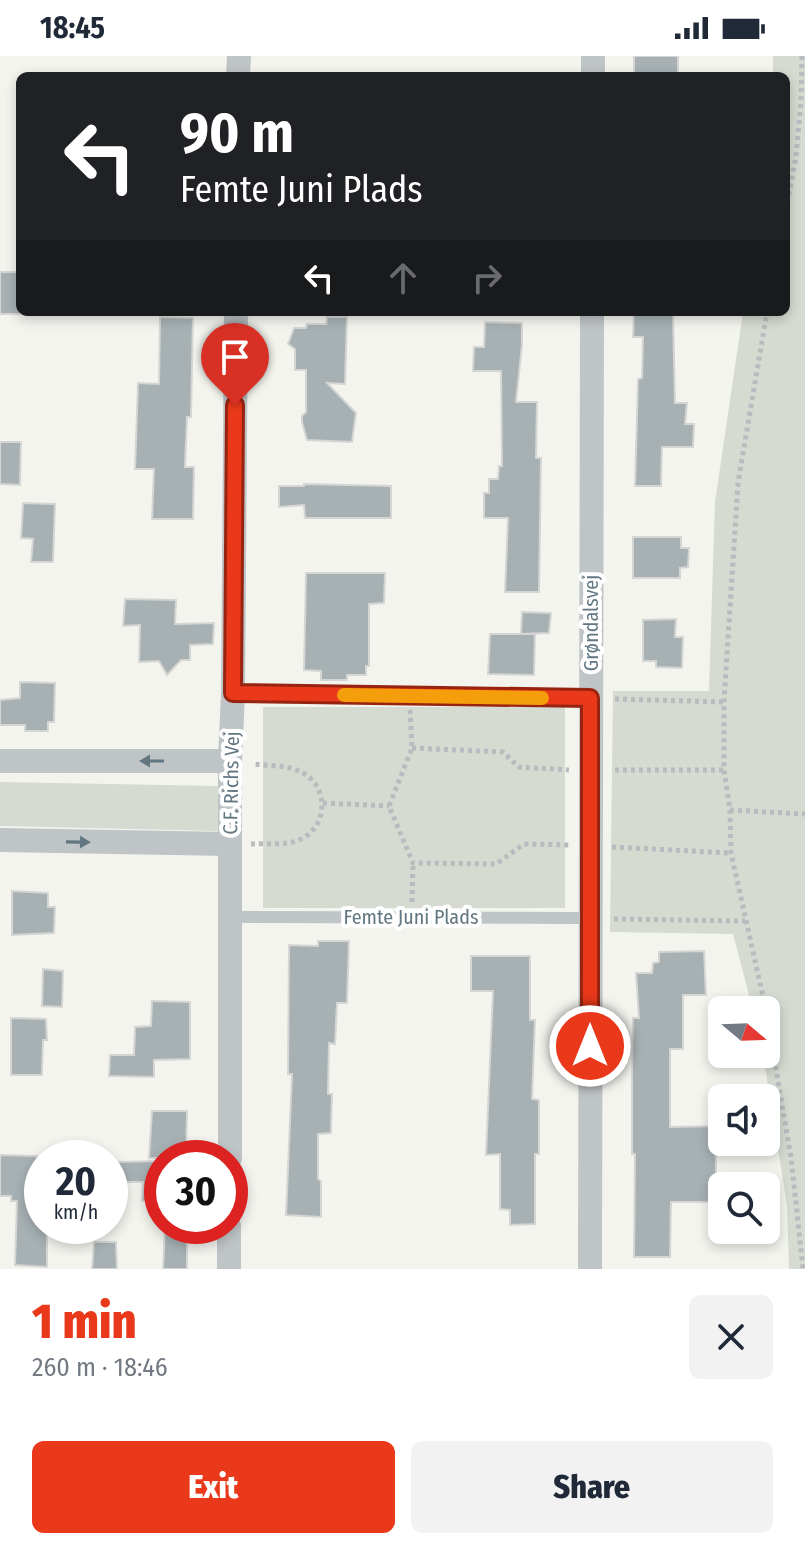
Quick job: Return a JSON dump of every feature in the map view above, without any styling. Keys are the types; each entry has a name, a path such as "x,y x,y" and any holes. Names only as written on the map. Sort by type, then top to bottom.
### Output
{"street":[{"name":"C.F. Richs Vej","path":"230,1140 230,761 236,316"},
{"name":"Grøndalsvej","path":"590,1269 592,316"},
{"path":"0,761 230,761"},
{"path":"0,840 230,844"},
{"path":"229,1244 229,1269"}],"lane":[{"path":"233,693 590,698"},
{"name":"Femte Juni Plads","path":"231,917 591,918"}],"path":[{"path":"790,189 801,101 802,56"},
{"path":"762,996 731,853 730,810 724,770 724,702 738,483 766,316"},
{"path":"410,696 412,748 389,806 413,863 412,917"},
{"path":"590,698 724,702"},
{"path":"230,761 303,772 313,780 323,803 320,818 313,830 302,839 288,843 230,844"},
{"path":"323,803 389,806"},
{"path":"730,810 805,814"},
{"path":"413,863 496,864 524,844 731,853"},
{"path":"591,918 745,921"},
{"path":"776,1068 791,1157 803,1269"}],"shaded area":[{"path":"773,56 805,56 805,1269 789,1269 787,1206 779,1156 780,1084 768,1084 765,1068 780,1068 780,996 749,996 733,934 610,932 613,691 709,691 715,502 742,316 790,316 790,72 773,72"},
{"path":"263,707 565,707 565,908 263,908"},
{"path":"0,782 219,786 218,831 0,826"}],"building":[{"path":"634,56 678,56 678,72 634,72"},
{"path":"0,272 16,272 16,314 0,314"},
{"path":"634,316 673,316 675,403 687,403 685,424 694,424 693,447 662,447 661,486 635,486 638,379 642,378 643,337 633,337"},
{"path":"160,317 193,318 191,417 187,417 185,467 194,467 193,519 152,519 154,469 135,469 138,383 159,384"},
{"path":"327,317 347,317 345,384 327,383 356,413 352,442 307,440 302,422 306,412 306,370 295,370 295,349 288,344 294,328 326,324"},
{"path":"485,322 522,323 516,402 537,402 536,458 541,458 539,592 505,592 508,518 484,518 484,493 489,493 489,479 498,479 499,466 502,466 501,371 473,371 474,347 484,347"},
{"path":"0,442 21,442 20,485 0,484"},
{"path":"279,486 391,486 391,518 305,518 304,505 279,507"},
{"path":"23,503 55,504 53,562 31,562 33,539 21,538"},
{"path":"633,537 681,537 681,548 689,548 688,567 680,568 680,578 633,578"},
{"path":"306,573 385,573 384,603 369,604 369,666 366,666 366,675 347,675 347,680 321,680 321,671 304,670"},
{"path":"125,599 176,600 175,624 214,623 213,644 190,645 190,660 181,660 167,675 159,661 139,662 140,625 123,626"},
{"path":"522,612 551,613 549,633 521,634"},
{"path":"676,619 675,637 683,637 682,668 656,667 656,661 643,661 643,620"},
{"path":"490,634 535,634 534,675 488,674"},
{"path":"20,682 55,683 54,722 48,722 48,731 25,731 25,725 0,725 0,700 20,698"},
{"path":"12,891 48,893 48,907 55,907 54,933 12,935"},
{"path":"318,941 349,941 347,1003 337,1003 335,1044 329,1043 331,1133 318,1134 321,1217 286,1215 292,1074 288,1074 289,945 318,946"},
{"path":"704,951 706,995 683,995 683,1049 670,1049 670,1127 708,1126 708,1156 716,1156 716,1172 708,1172 708,1202 671,1202 670,1257 634,1257 633,1018 639,1018 636,973 652,973 653,963 659,962 659,952"},
{"path":"471,956 530,956 530,1020 535,1020 532,1099 539,1100 535,1224 510,1225 510,1210 500,1209 500,1154 486,1155 493,991 471,991"},
{"path":"43,969 63,971 62,1007 42,1006"},
{"path":"152,1001 190,1002 190,1059 154,1060 154,1077 109,1076 110,1055 134,1055 135,1027 151,1026"},
{"path":"11,1018 46,1019 47,1040 43,1040 42,1075 11,1075"},
{"path":"152,1111 187,1111 186,1140 150,1140"},
{"path":"0,1155 24,1156 24,1244 47,1244 47,1267 15,1265 17,1201 11,1201 11,1196 0,1196"},
{"path":"144,1161 144,1201 143,1182 128,1182 128,1162"},
{"path":"94,1244 116,1244 117,1269 92,1269"},
{"path":"164,1244 187,1244 187,1269 163,1269"}],"slow traffic":[{"path":"344,695 542,698"}],"route":[{"path":"235,405 233,693 590,698 590,1046"}]}
